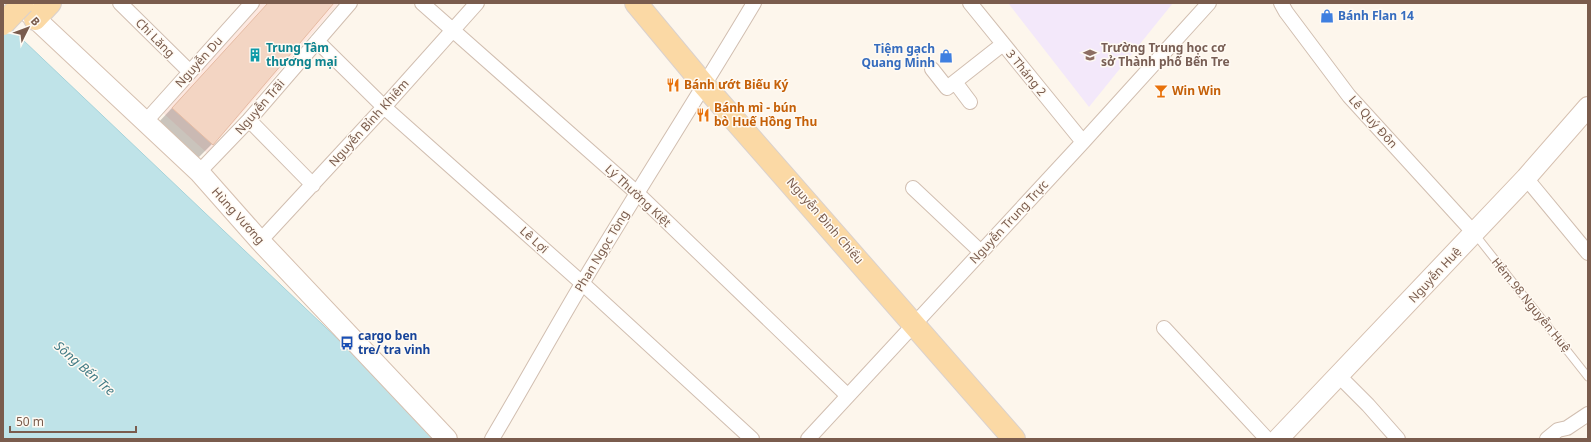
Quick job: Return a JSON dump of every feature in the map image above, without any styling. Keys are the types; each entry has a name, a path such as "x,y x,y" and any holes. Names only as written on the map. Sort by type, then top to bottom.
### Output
{"main road":[{"path":"3,24 29,11 50,3"},
{"name":"Nguyễn Đình Chiểu","path":"636,3 705,86 915,324 1014,439"}],"street":[{"name":"Hùng Vương","path":"18,3 29,11 200,172 260,242 447,439"},
{"name":"Chi Lăng","path":"120,3 190,72"},
{"name":"Nguyễn Du","path":"146,121 252,3"},
{"name":"Nguyễn Trãi","path":"200,172 249,120 350,3"},
{"name":"Lý Thường Kiệt","path":"422,3 637,193 847,395"},
{"name":"Nguyễn Bỉnh Khiêm","path":"260,242 477,3"},
{"name":"Phan Ngọc Tòng","path":"492,439 531,375 582,283 705,86 754,3"},
{"name":"3 Tháng 2","path":"970,3 1083,142"},
{"name":"Nguyễn Trung Trực","path":"808,439 847,395 915,324 1083,142 1209,3"},
{"name":"Lê Quý Đôn","path":"1281,3 1286,12 1349,96 1474,233"},
{"name":"Lê Lợi","path":"317,41 384,107 582,283 752,439"},
{"path":"932,69 947,88 1003,44"},
{"path":"955,82 970,102"},
{"name":"Nguyễn Huệ","path":"1278,439 1526,178 1588,107"},
{"path":"249,120 313,185"},
{"path":"1526,178 1588,253"},
{"path":"913,188 981,252"},
{"path":"1164,328 1267,439"},
{"path":"1339,376 1368,405 1398,439"},
{"path":"1547,439 1558,430 1567,428 1588,414"}],"lane":[{"name":"Hẻm 98 Nguyễn Huệ","path":"1474,233 1588,377"}],"shaded area":[{"name":"Trung Tâm thương mại","path":"259,3 339,3 207,153 162,112"},
{"name":"Trường Trung học cơ sở Thành phố Bến Tre","path":"1008,3 1173,3 1089,107"}],"water":[{"name":"Sông Bến Tre","path":"3,21 443,439 3,439"}],"building":[{"name":"Trung Tâm thương mại","path":"268,3 334,3 213,145 172,108"}],"place":[{"name":"Bánh Flan 14","path":"1327,16"},
{"name":"Trung Tâm thương mại","path":"255,55"},
{"name":"Trường Trung học cơ sở Thành phố Bến Tre","path":"1090,55"},
{"name":"Tiệm gạch Quang Minh","path":"946,56"},
{"name":"Bánh ướt Biếu Ký","path":"673,85"},
{"name":"Win Win","path":"1161,91"},
{"name":"Bánh mì - bún bò Huế Hồng Thu","path":"703,115"},
{"name":"cargo ben tre/ tra vinh","path":"347,343"}]}
